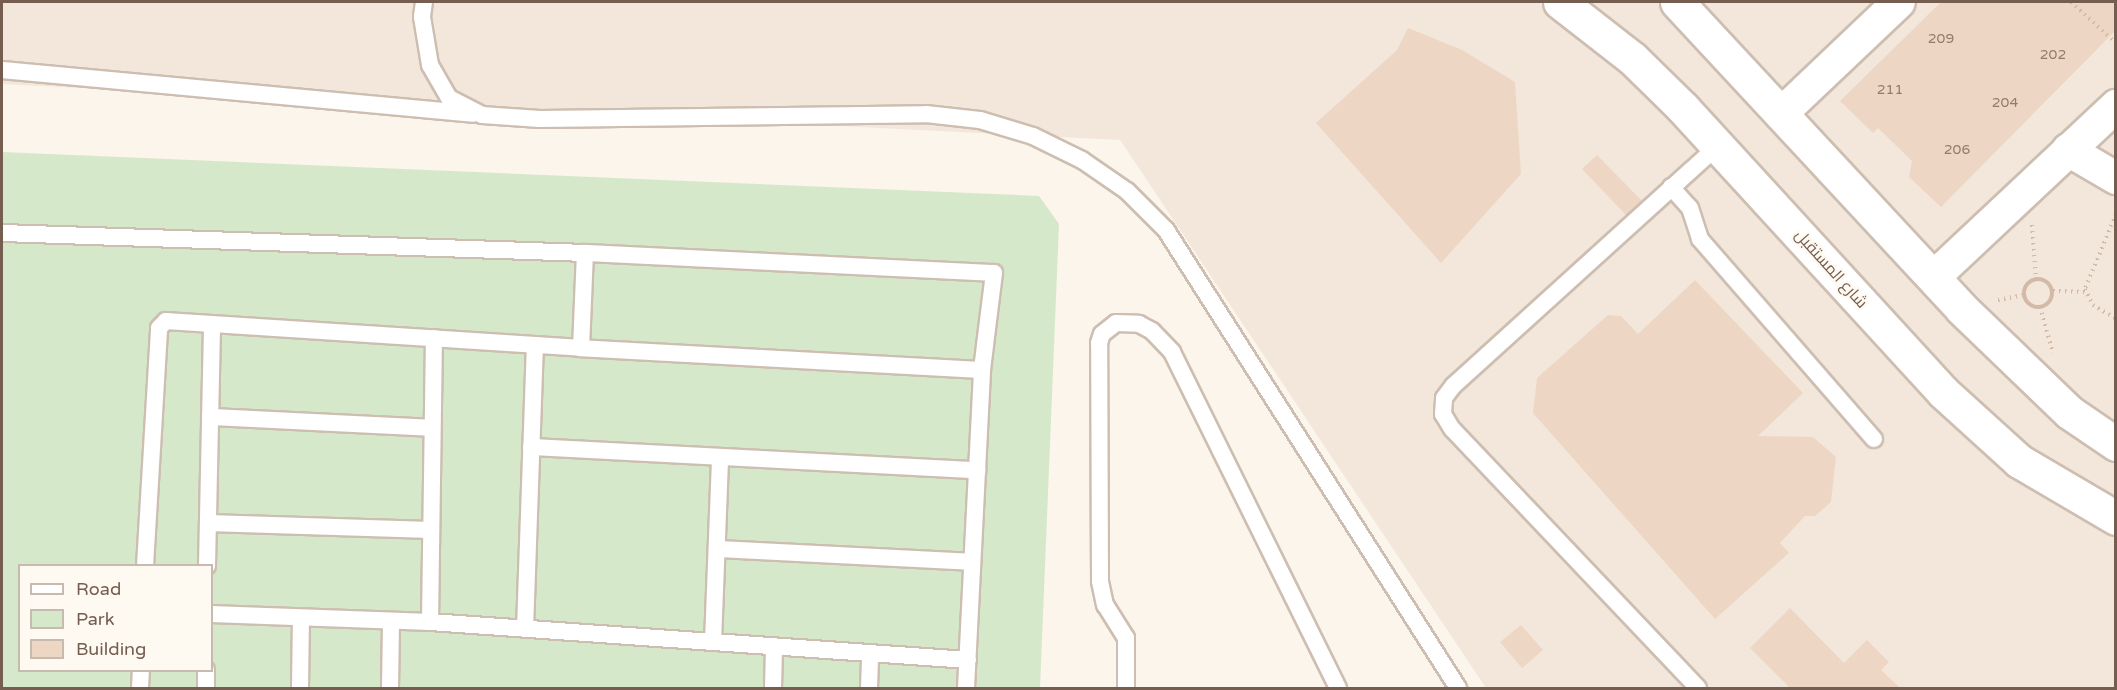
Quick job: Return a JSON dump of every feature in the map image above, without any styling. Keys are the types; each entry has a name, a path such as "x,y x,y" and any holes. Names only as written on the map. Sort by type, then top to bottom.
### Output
{"street":[{"name":"شارع المستقبل","path":"1560,2 1632,58 1719,145 1943,392 2019,461 2115,518"},
{"path":"1677,2 1934,277 2069,412 2115,444"},
{"path":"1782,113 1899,2"},
{"path":"1934,277 2115,106"},
{"path":"2068,150 2115,178"}],"lane":[{"path":"424,2 422,17 430,65 449,98 482,115"},
{"path":"2,70 540,119 926,114 991,123 1033,136 1082,160 1127,191 1166,230 1458,688"},
{"path":"1698,688 1452,429 1443,414 1444,398 1453,386 1719,145"},
{"path":"1671,187 1690,208 1700,239 1874,439"},
{"path":"2,233 585,253 994,273 982,370 966,688"},
{"path":"581,348 585,253"},
{"path":"145,564 159,328 166,321 581,348 982,370"},
{"path":"1126,688 1126,638 1105,605 1100,581 1099,343 1102,334 1116,323 1139,324 1152,331 1172,352 1338,688"},
{"path":"207,564 212,324"},
{"path":"430,622 434,338"},
{"path":"525,629 535,345"},
{"path":"210,417 432,428"},
{"path":"531,447 977,470"},
{"path":"713,642 720,457"},
{"path":"208,523 431,530"},
{"path":"717,549 972,562"},
{"path":"213,614 430,622 968,660"},
{"path":"300,688 301,618"},
{"path":"390,688 392,621"},
{"path":"773,688 774,646"},
{"path":"869,688 870,653"},
{"path":"140,688 141,672"},
{"path":"206,672 206,688"}],"path":[{"path":"2071,2 2115,43"},
{"path":"2029,186 2036,278"},
{"path":"2115,214 2085,280 2086,292 2093,305 2115,319"},
{"path":"2036,278 2050,284 2053,291 2047,304 2040,307 2027,302 2024,287 2036,278"},
{"path":"2053,291 2086,292"}],"shaded area":[{"path":"2,2 2115,2 2115,688 1486,688 1120,140 2,84"}],"green space":[{"path":"2,152 1039,196 1059,224 1040,688 2,688"}],"building":[{"path":"1941,2 2115,2 2115,31 1941,207 1909,177 1912,161 1878,128 1873,133 1840,101"},
{"path":"1408,28 1462,50 1515,82 1521,174 1441,263 1316,123 1397,50"},
{"path":"1597,155 1642,201 1626,215 1582,169"},
{"path":"1695,280 1803,393 1758,436 1813,437 1836,457 1831,502 1815,516 1805,516 1780,543 1789,553 1715,619 1533,413 1537,378 1608,315 1621,316 1638,334"},
{"path":"1790,608 1844,663 1867,640 1889,662 1881,670 1900,688 1790,688 1750,648"},
{"path":"1521,625 1543,650 1522,668 1500,642"}]}
